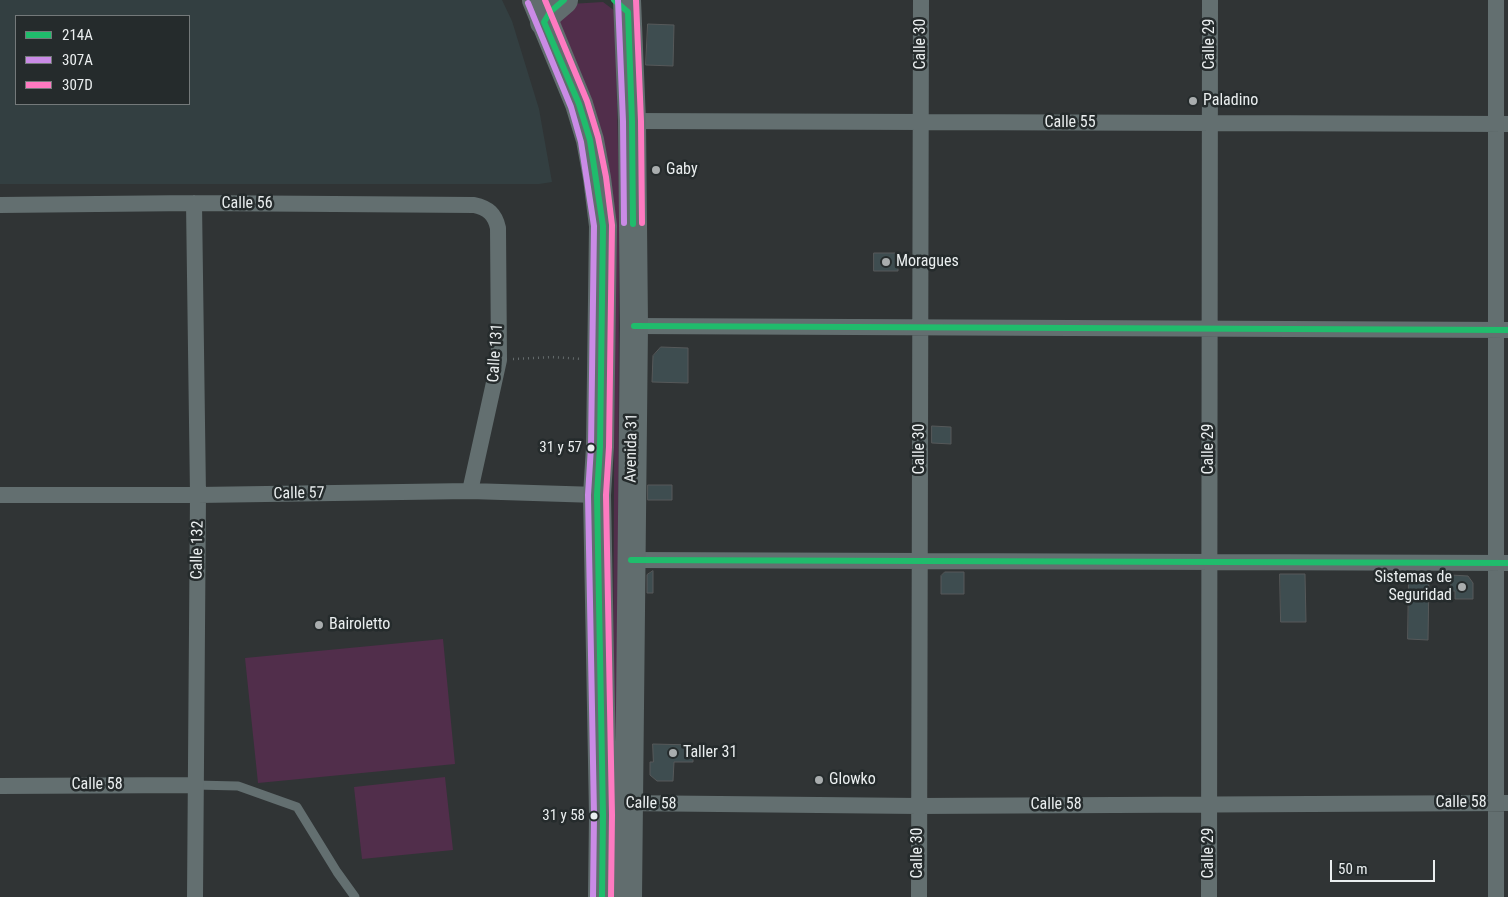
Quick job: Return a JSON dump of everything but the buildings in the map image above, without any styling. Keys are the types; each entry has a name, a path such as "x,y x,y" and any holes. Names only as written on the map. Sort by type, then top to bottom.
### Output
{"highway":[{"path":"540,11 550,12 564,0"},
{"name":"Avenida 31","path":"602,897 616,803 631,560 634,326 632,121 623,4"},
{"name":"Avenida 31","path":"540,11 578,104 590,140 603,226 600,447 597,495 616,803 628,897"}],"street":[{"name":"Calle 30","path":"919,897 921,0"},
{"name":"Calle 29","path":"1209,897 1210,0"},
{"path":"1496,0 1502,124 1502,803 1496,897"},
{"name":"Calle 55","path":"632,121 1502,124"},
{"name":"Calle 56","path":"0,205 194,203 474,205 485,208 492,214"},
{"name":"Calle 132","path":"194,203 198,495 195,897"},
{"name":"Calle 131","path":"470,491 499,360 498,228 496,219 492,214"},
{"path":"634,326 1502,330"},
{"name":"Calle 57","path":"0,495 198,495 470,491 597,495"},
{"path":"631,560 1502,563"},
{"name":"Calle 58","path":"0,786 195,785"},
{"name":"Calle 58","path":"616,803 918,806 1502,803"}],"lane":[{"path":"195,785 238,786 297,808 336,872 356,897"}],"path":[{"path":"499,360 552,357 600,360"}],"shaded area":[{"path":"0,0 502,0 512,21 539,109 552,182 539,184 0,184"},
{"path":"603,2 615,11 619,195 618,750 613,717 615,243 555,18 570,4"},
{"path":"443,639 455,764 258,783 245,658"},
{"path":"445,777 453,850 362,859 354,787"}],"transit line":[{"name":"307D","path":"545,0 587,101 598,137 606,177 612,225 609,447 606,495 612,815 611,897"},
{"name":"214A","path":"564,0 550,12 544,22 579,104 590,140 603,226 600,447 597,495 603,815 602,897"},
{"name":"214A","path":"614,0 628,12 633,224"},
{"name":"307A","path":"618,0 623,121 624,223"},
{"name":"307D","path":"636,0 641,121 642,223"},
{"name":"307A","path":"528,3 571,107 581,142 594,226 591,447 588,495 594,815 593,897"},
{"name":"214A","path":"634,326 1508,330"},
{"name":"214A","path":"631,560 1508,563"}],"place":[{"name":"Paladino","path":"1193,101"},
{"name":"Gaby","path":"656,170"},
{"name":"Moragues","path":"886,262"},
{"name":"31 y 57","path":"591,448"},
{"name":"Sistemas de Seguridad","path":"1462,587"},
{"name":"Bairoletto","path":"319,625"},
{"name":"Taller 31","path":"673,753"},
{"name":"Glowko","path":"819,780"},
{"name":"31 y 58","path":"594,816"}]}
